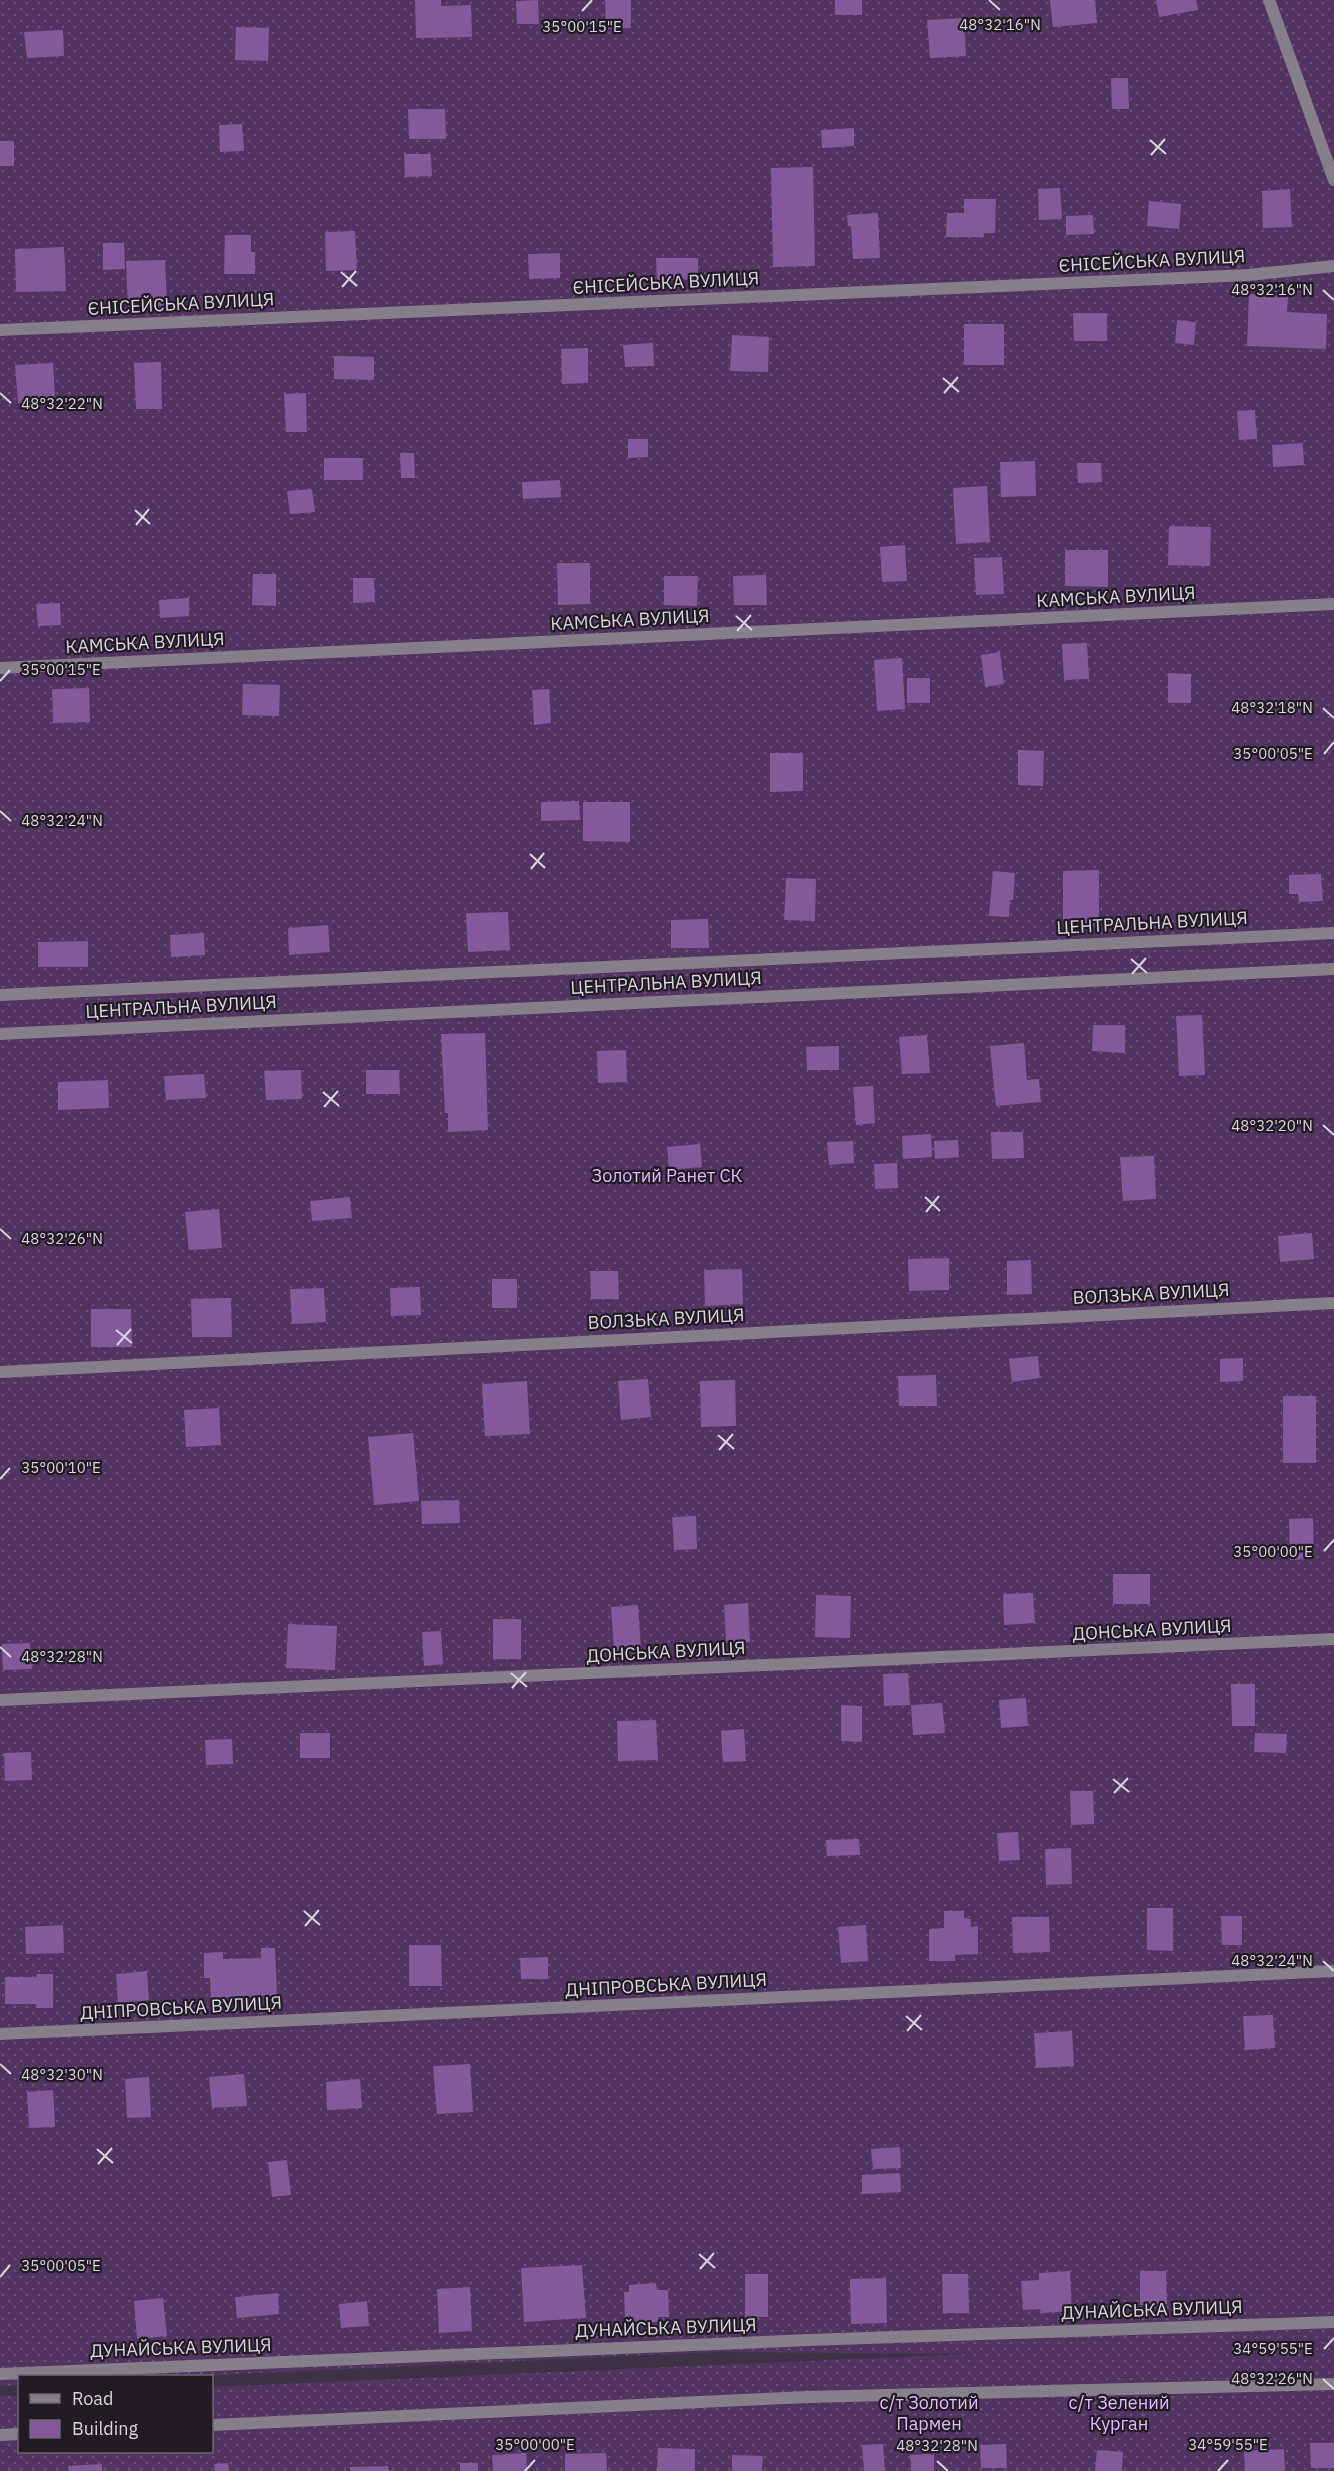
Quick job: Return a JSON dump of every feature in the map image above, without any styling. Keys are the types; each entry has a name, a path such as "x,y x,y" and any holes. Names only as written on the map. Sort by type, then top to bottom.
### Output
{"street":[{"path":"1269,0 1334,180"},
{"name":"ЄНІСЕЙСЬКА ВУЛИЦЯ","path":"0,330 1237,275 1334,266"},
{"name":"КАМСЬКА ВУЛИЦЯ","path":"0,668 1334,604"},
{"name":"ЦЕНТРАЛЬНА ВУЛИЦЯ","path":"0,996 1334,933"},
{"name":"ЦЕНТРАЛЬНА ВУЛИЦЯ","path":"0,1034 1334,969"},
{"name":"ВОЛЗЬКА ВУЛИЦЯ","path":"0,1372 1334,1303"},
{"name":"ДОНСЬКА ВУЛИЦЯ","path":"0,1700 1334,1639"},
{"name":"ДНІПРОВСЬКА ВУЛИЦЯ","path":"0,2034 1334,1971"},
{"name":"ДУНАЙСЬКА ВУЛИЦЯ","path":"0,2374 809,2340 1334,2322"},
{"path":"213,2425 807,2397 1334,2384"},
{"path":"0,2435 18,2434"}],"green space":[{"name":"Золотий Ранет СК","path":"0,0 1334,0 1334,2471 0,2471 0,2396 18,2395 18,2453 213,2453 213,2387 970,2354 717,2352 213,2375 18,2375 18,2385 0,2386"}],"building":[{"path":"415,0 441,0 441,6 471,5 472,37 416,38"},
{"path":"538,0 539,24 517,24 516,1"},
{"path":"605,0 631,0 631,28 606,29"},
{"path":"835,0 862,0 862,15 835,15"},
{"path":"1050,0 1095,0 1097,23 1053,27"},
{"path":"1156,0 1196,0 1198,10 1159,17"},
{"path":"964,18 966,56 930,58 927,20"},
{"path":"236,27 269,28 268,61 235,60"},
{"path":"63,30 64,56 27,58 24,32"},
{"path":"1111,78 1128,78 1129,109 1112,109"},
{"path":"408,109 445,109 446,139 409,139"},
{"path":"242,124 244,151 220,152 219,125"},
{"path":"854,128 854,146 822,148 821,130"},
{"path":"0,141 14,141 14,166 0,166"},
{"path":"404,154 431,154 432,176 405,177"},
{"path":"813,167 815,266 773,267 771,168"},
{"path":"1060,188 1062,219 1039,220 1038,189"},
{"path":"1290,189 1292,227 1263,228 1262,191"},
{"path":"964,199 996,199 995,233 984,233 984,237 946,237 947,213 964,213"},
{"path":"1149,201 1181,204 1179,229 1147,226"},
{"path":"878,213 880,258 853,259 851,226 848,226 847,215"},
{"path":"1093,215 1094,234 1066,235 1066,216"},
{"path":"355,231 357,270 326,271 325,232"},
{"path":"225,235 251,235 251,252 255,252 255,274 224,274"},
{"path":"103,243 124,243 125,269 103,270"},
{"path":"64,247 66,291 16,292 15,249"},
{"path":"560,253 560,278 529,279 528,254"},
{"path":"656,258 698,258 698,279 657,280"},
{"path":"165,260 167,306 128,307 126,261"},
{"path":"1249,294 1288,296 1287,312 1327,314 1326,349 1247,346"},
{"path":"1073,313 1107,313 1107,341 1074,341"},
{"path":"1177,320 1196,322 1194,345 1175,343"},
{"path":"964,324 1004,324 1004,365 964,365"},
{"path":"732,335 769,337 768,372 730,371"},
{"path":"653,343 654,366 625,367 623,345"},
{"path":"588,348 588,383 562,384 561,349"},
{"path":"334,356 374,357 374,380 334,379"},
{"path":"161,362 162,409 136,409 134,363"},
{"path":"53,363 55,401 18,403 15,365"},
{"path":"306,393 307,432 286,432 284,394"},
{"path":"1255,410 1257,439 1239,440 1237,411"},
{"path":"628,439 648,439 648,457 628,458"},
{"path":"1303,443 1304,465 1273,467 1272,445"},
{"path":"400,453 414,453 415,478 401,478"},
{"path":"324,458 363,458 363,480 324,480"},
{"path":"1035,461 1036,496 1001,497 1000,462"},
{"path":"1077,463 1101,463 1102,482 1078,483"},
{"path":"560,480 561,497 523,499 522,482"},
{"path":"987,486 990,542 956,544 953,488"},
{"path":"312,489 315,512 290,514 287,491"},
{"path":"1169,526 1211,527 1210,566 1168,565"},
{"path":"905,545 907,581 882,582 880,547"},
{"path":"1065,550 1108,550 1108,587 1065,586"},
{"path":"1002,557 1004,594 976,595 974,558"},
{"path":"557,563 590,563 590,604 558,605"},
{"path":"253,574 276,574 276,606 252,605"},
{"path":"766,575 767,605 734,605 733,576"},
{"path":"664,576 698,576 697,606 664,605"},
{"path":"353,578 374,578 375,602 353,603"},
{"path":"189,598 189,616 160,618 159,600"},
{"path":"60,603 61,625 38,626 36,604"},
{"path":"1087,643 1089,679 1064,680 1062,644"},
{"path":"1000,652 1004,684 985,687 981,655"},
{"path":"902,658 905,709 877,711 874,660"},
{"path":"1168,673 1191,674 1191,703 1168,703"},
{"path":"907,678 930,678 930,703 907,703"},
{"path":"243,684 280,685 279,716 242,715"},
{"path":"89,688 90,722 53,723 52,689"},
{"path":"549,689 551,723 534,725 532,690"},
{"path":"1018,750 1044,751 1043,786 1018,785"},
{"path":"770,753 803,753 803,791 770,792"},
{"path":"579,801 580,820 541,821 541,802"},
{"path":"583,802 630,802 630,842 583,841"},
{"path":"1099,870 1099,926 1063,927 1063,871"},
{"path":"993,871 1015,873 1009,917 989,916"},
{"path":"1321,874 1323,901 1299,902 1298,894 1289,894 1289,875"},
{"path":"786,878 816,879 815,921 784,920"},
{"path":"508,912 510,950 468,952 466,913"},
{"path":"708,919 709,948 671,948 671,920"},
{"path":"328,925 330,952 289,955 288,928"},
{"path":"204,933 205,955 171,957 170,935"},
{"path":"88,941 88,967 38,967 38,942"},
{"path":"1202,1015 1205,1075 1179,1076 1176,1016"},
{"path":"1093,1025 1125,1025 1125,1053 1092,1051"},
{"path":"485,1033 488,1130 448,1132 441,1034"},
{"path":"927,1035 930,1073 902,1074 899,1037"},
{"path":"1024,1043 1027,1080 1039,1079 1041,1102 996,1106 990,1046"},
{"path":"839,1046 839,1070 807,1070 806,1047"},
{"path":"626,1050 627,1082 598,1083 597,1051"},
{"path":"301,1070 302,1099 266,1100 264,1071"},
{"path":"366,1070 399,1070 400,1094 366,1094"},
{"path":"204,1074 206,1098 166,1100 164,1076"},
{"path":"108,1080 109,1108 58,1110 58,1082"},
{"path":"873,1086 875,1123 856,1125 853,1087"},
{"path":"991,1132 1023,1132 1024,1158 992,1159"},
{"path":"931,1134 932,1157 903,1159 902,1136"},
{"path":"958,1140 959,1157 935,1159 934,1141"},
{"path":"853,1141 854,1163 829,1165 827,1142"},
{"path":"700,1144 702,1167 669,1170 667,1147"},
{"path":"1154,1156 1156,1199 1123,1201 1120,1157"},
{"path":"897,1163 898,1188 875,1189 874,1164"},
{"path":"350,1197 352,1218 312,1221 310,1201"},
{"path":"219,1209 222,1248 189,1250 185,1212"},
{"path":"1312,1233 1314,1259 1280,1262 1278,1236"},
{"path":"949,1258 949,1290 909,1291 908,1259"},
{"path":"1031,1260 1032,1294 1007,1295 1007,1261"},
{"path":"742,1269 743,1304 705,1306 704,1270"},
{"path":"590,1271 618,1271 619,1299 591,1299"},
{"path":"492,1279 517,1279 517,1308 492,1308"},
{"path":"420,1287 421,1315 391,1316 390,1288"},
{"path":"324,1288 326,1322 292,1324 290,1289"},
{"path":"231,1298 232,1337 192,1337 191,1299"},
{"path":"91,1309 131,1309 132,1347 91,1347"},
{"path":"1038,1356 1040,1378 1012,1382 1009,1359"},
{"path":"1243,1358 1243,1381 1220,1382 1220,1359"},
{"path":"936,1375 937,1406 899,1406 898,1376"},
{"path":"648,1379 651,1417 621,1420 618,1381"},
{"path":"735,1380 736,1426 701,1427 700,1381"},
{"path":"527,1381 530,1434 485,1436 482,1384"},
{"path":"1283,1396 1316,1396 1316,1463 1283,1463"},
{"path":"219,1408 221,1445 186,1447 184,1410"},
{"path":"413,1433 419,1501 374,1505 368,1437"},
{"path":"459,1500 460,1523 422,1524 421,1501"},
{"path":"696,1516 697,1549 674,1550 672,1517"},
{"path":"1313,1518 1314,1559 1290,1560 1289,1519"},
{"path":"1113,1574 1150,1574 1150,1604 1113,1604"},
{"path":"1033,1593 1035,1623 1004,1625 1003,1594"},
{"path":"816,1595 851,1596 850,1638 815,1637"},
{"path":"748,1603 750,1642 726,1643 724,1605"},
{"path":"638,1605 641,1649 614,1651 611,1607"},
{"path":"493,1619 521,1619 521,1659 493,1659"},
{"path":"288,1624 337,1626 335,1670 286,1668"},
{"path":"441,1631 443,1664 424,1666 422,1632"},
{"path":"30,1643 32,1669 3,1670 2,1644"},
{"path":"908,1673 910,1705 884,1706 883,1674"},
{"path":"1231,1684 1255,1684 1255,1726 1232,1726"},
{"path":"1026,1698 1028,1726 1001,1728 999,1700"},
{"path":"942,1703 945,1733 913,1735 911,1705"},
{"path":"841,1705 862,1706 862,1742 841,1741"},
{"path":"656,1720 658,1760 618,1761 617,1721"},
{"path":"744,1729 746,1761 723,1762 721,1731"},
{"path":"300,1733 330,1733 330,1758 300,1758"},
{"path":"1255,1733 1287,1734 1286,1753 1254,1752"},
{"path":"232,1739 233,1764 206,1765 205,1740"},
{"path":"31,1752 32,1780 5,1781 4,1753"},
{"path":"1070,1791 1093,1791 1094,1824 1071,1825"},
{"path":"1018,1832 1020,1860 999,1861 997,1833"},
{"path":"859,1839 860,1855 827,1856 826,1840"},
{"path":"1071,1848 1072,1884 1046,1885 1045,1849"},
{"path":"1147,1908 1173,1908 1173,1951 1147,1950"},
{"path":"944,1911 964,1911 964,1918 971,1919 971,1927 978,1926 978,1954 955,1955 955,1961 929,1961 929,1929 944,1928"},
{"path":"1221,1916 1242,1916 1242,1945 1222,1945"},
{"path":"1012,1917 1049,1917 1050,1952 1013,1953"},
{"path":"63,1925 64,1953 26,1954 25,1927"},
{"path":"866,1925 868,1961 841,1963 838,1927"},
{"path":"409,1945 441,1945 442,1986 409,1986"},
{"path":"261,1948 275,1948 277,1996 211,1998 210,1978 204,1978 204,1953 223,1952 223,1959 261,1958"},
{"path":"548,1957 548,1979 521,1979 520,1958"},
{"path":"147,1971 149,2000 118,2003 116,1974"},
{"path":"37,1974 53,1974 53,2008 36,2008 36,2004 5,2004 5,1977 36,1977"},
{"path":"1273,2015 1275,2048 1245,2050 1243,2016"},
{"path":"1072,2031 1074,2066 1036,2068 1034,2033"},
{"path":"470,2064 473,2112 437,2114 433,2066"},
{"path":"244,2074 247,2106 212,2108 209,2077"},
{"path":"149,2077 151,2117 127,2118 125,2079"},
{"path":"360,2079 362,2108 327,2110 326,2082"},
{"path":"53,2090 55,2127 29,2128 27,2092"},
{"path":"900,2147 901,2168 873,2169 871,2149"},
{"path":"287,2160 291,2195 272,2197 268,2162"},
{"path":"900,2173 901,2192 862,2194 862,2175"},
{"path":"582,2265 586,2318 524,2322 521,2268"},
{"path":"1070,2271 1072,2311 1041,2313 1040,2309 1023,2310 1021,2281 1039,2280 1039,2273"},
{"path":"1140,2271 1166,2271 1167,2304 1140,2305"},
{"path":"745,2274 768,2274 768,2317 745,2317"},
{"path":"942,2274 968,2274 969,2313 943,2313"},
{"path":"886,2278 887,2323 851,2324 850,2279"},
{"path":"656,2283 657,2290 668,2290 669,2317 658,2317 658,2322 631,2323 631,2319 625,2320 624,2292 629,2292 629,2285"},
{"path":"470,2287 472,2331 439,2333 437,2289"},
{"path":"278,2293 279,2314 237,2318 235,2297"},
{"path":"163,2298 167,2336 137,2339 134,2301"},
{"path":"367,2301 369,2326 341,2328 339,2304"},
{"path":"1310,2443 1334,2443 1334,2468 1311,2468"},
{"path":"883,2444 885,2471 864,2471 862,2445"},
{"path":"1006,2444 1007,2468 981,2468 980,2445"},
{"path":"658,2448 695,2449 695,2471 657,2471"},
{"path":"1284,2449 1285,2471 1245,2471 1244,2451"},
{"path":"1097,2450 1123,2452 1122,2471 1095,2471"},
{"path":"526,2453 527,2471 493,2471 492,2455"},
{"path":"606,2453 607,2471 565,2471 565,2454"},
{"path":"934,2454 934,2471 911,2471 910,2455"},
{"path":"732,2455 763,2456 762,2471 732,2471"},
{"path":"228,2463 229,2471 215,2471 214,2464"},
{"path":"460,2463 478,2463 478,2471 460,2471"},
{"path":"102,2464 102,2471 69,2471 68,2466"},
{"path":"388,2466 389,2471 350,2471 350,2467"}],"park label":[{"name":"с/т Золотий Пармен","path":"929,2413"},
{"name":"с/т Зелений Курган","path":"1119,2413"}]}
